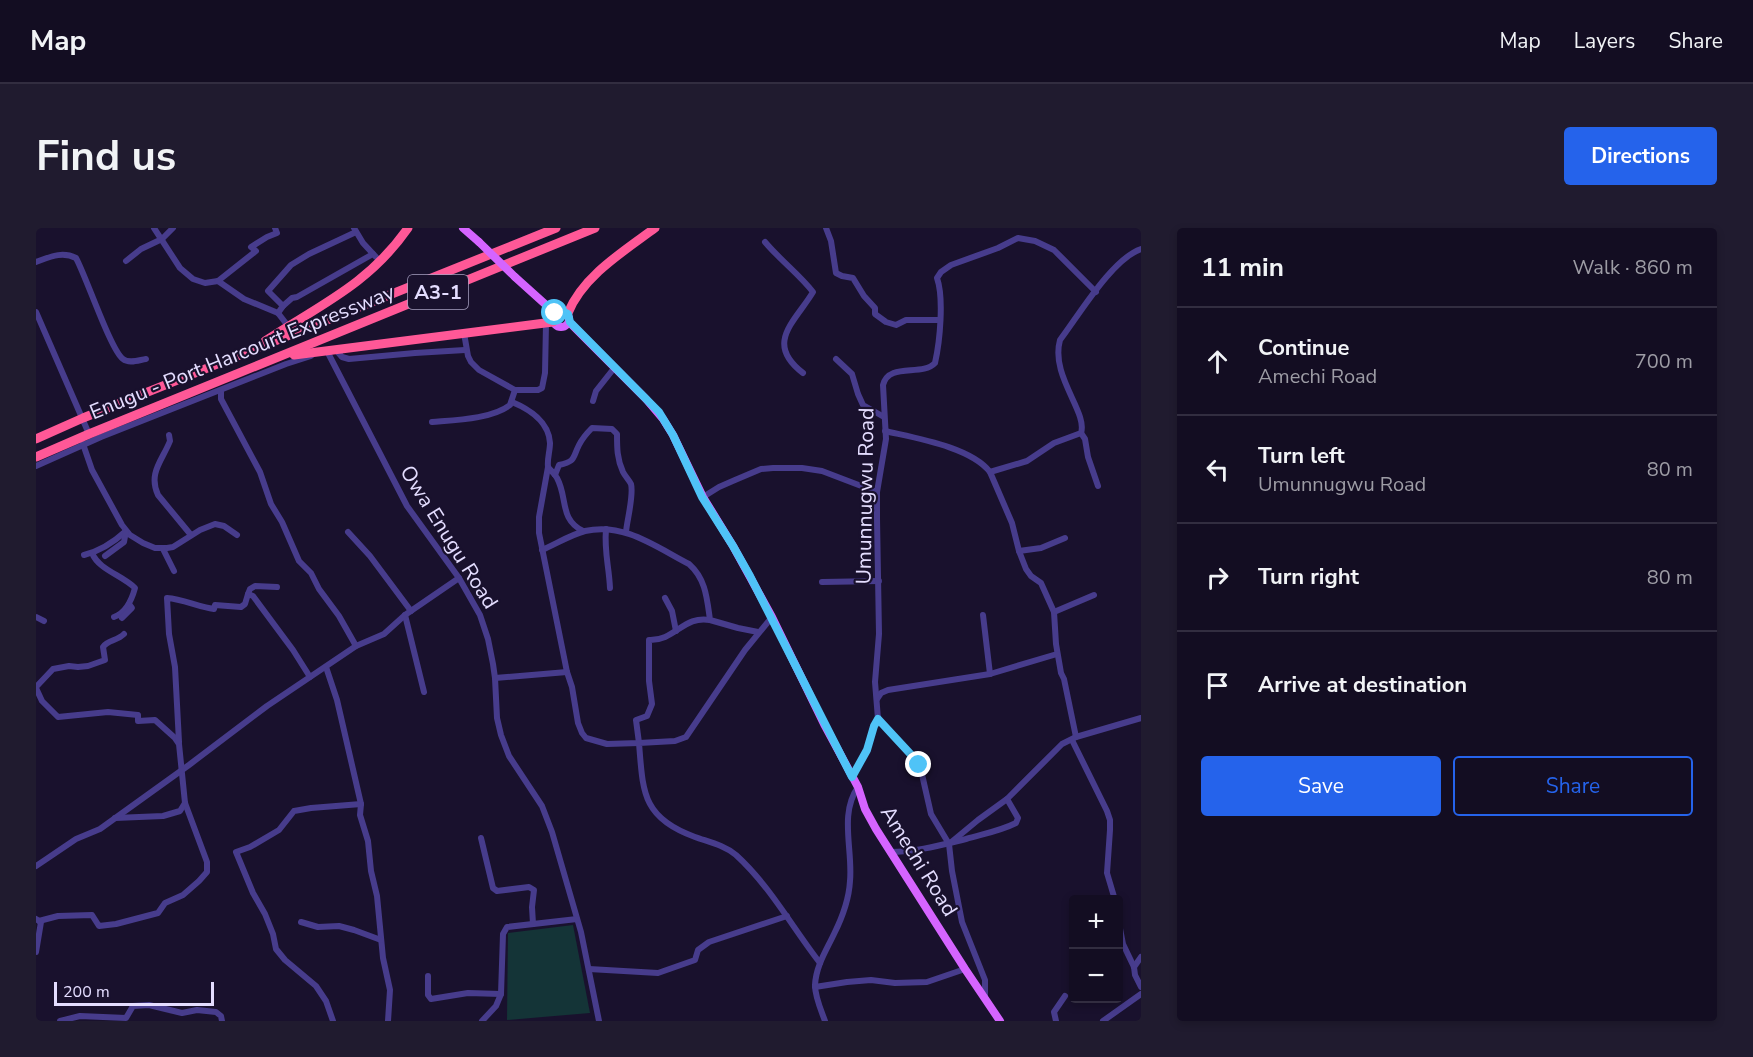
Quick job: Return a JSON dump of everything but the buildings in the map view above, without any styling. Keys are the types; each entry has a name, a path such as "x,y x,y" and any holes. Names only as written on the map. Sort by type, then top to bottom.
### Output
{"highway":[{"path":"246,353 367,275 377,258 398,243 408,228"},
{"path":"246,353 556,228"},
{"name":"Enugu - Port Harcourt Expressway","path":"36,457 595,228"},
{"path":"569,318 575,298 599,271 655,228"},
{"path":"282,356 551,320"},
{"name":"Enugu - Port Harcourt Expressway","path":"36,439 246,353"}],"main road":[{"path":"463,228 515,277 555,325 562,327 569,318 560,310 551,320"},
{"name":"Amechi Road","path":"569,318 646,399 673,435 702,497 733,546 772,618 858,787 865,809 890,852 1000,1021"}],"street":[{"path":"154,228 180,268 193,279 204,283 218,281 256,251 251,247 277,234 275,228"},
{"path":"126,261 141,249 162,238 173,228"},
{"path":"826,228 831,241 836,273 853,278 875,308 875,314 886,322 896,325 906,320 940,320"},
{"path":"278,313 292,298 377,258 355,230 291,265 268,291 283,306"},
{"name":"Umunnugwu Road","path":"852,777 867,750 878,719 875,676 879,634 877,492 885,447 884,380 894,373 917,371 933,366 936,360 940,320 940,285 937,278 951,265 1018,238 1035,241 1054,250 1096,292"},
{"path":"765,242 807,283 813,292 794,317 783,347 787,358 803,373"},
{"path":"1098,486 1088,458 1082,433 1082,420 1060,368 1058,349 1060,340 1120,262 1141,249"},
{"path":"36,262 57,254 67,254 76,258 122,358 126,361 146,359"},
{"path":"218,281 244,299 278,313 288,326"},
{"path":"36,312 83,418 84,439 92,470 126,531 143,543 163,549 173,547 190,535 211,525 224,526 237,534"},
{"path":"464,333 465,350 471,362 479,370 515,390 531,390 542,388 551,320"},
{"path":"36,466 84,439 286,364 331,350 349,359 415,352 465,350"},
{"name":"Owa Enugu Road","path":"331,350 407,506 459,578 483,622 495,678 497,718 505,748 542,806 552,832 577,919 599,1021"},
{"path":"836,359 852,374 863,405 884,417"},
{"path":"593,401 596,391 615,367"},
{"path":"221,390 220,399 260,472 271,504 282,522 299,561 310,573 339,616 356,646"},
{"path":"432,422 493,413 506,408 512,402 515,390"},
{"path":"512,402 528,410 541,422 549,437 548,467 539,517 539,533 578,723 586,738 607,744 675,741 686,737 758,632 772,618"},
{"path":"555,475 559,465 569,463 575,457 579,444 592,428 612,429 617,434 616,450 619,462 632,490 626,532"},
{"path":"885,431 957,450 976,458 990,472 1012,523 1019,551 1031,576 1041,583 1054,612 1057,654 1064,679 1074,739 1110,820 1107,873 1114,895"},
{"path":"990,472 1027,461 1054,443 1082,433"},
{"path":"168,435 170,441 153,473 155,489 190,535"},
{"path":"548,467 559,482 563,503 570,521 576,528 583,531"},
{"path":"702,497 761,469 773,468 822,471 877,492"},
{"path":"542,550 583,531 606,529 626,532 695,569 705,588 710,620"},
{"path":"606,529 605,558 610,588"},
{"path":"84,555 114,541 126,531"},
{"path":"105,556 124,542 126,531"},
{"path":"348,532 370,556 411,611"},
{"path":"1019,551 1041,548 1065,538"},
{"path":"163,549 174,571"},
{"path":"92,553 99,564 125,578 135,588 129,604 114,617"},
{"path":"36,866 76,839 100,829 267,706 356,646 384,634 405,615 459,578"},
{"path":"822,582 879,581"},
{"path":"277,587 255,586 250,589 251,595 293,650 310,677"},
{"path":"36,952 40,925 38,920 58,916 92,915 99,926 158,913 165,903 183,895 207,872 207,862 184,803 175,666 167,598 176,598 214,609 215,605 241,607 251,595"},
{"path":"1054,612 1094,595"},
{"path":"665,598 672,611 676,632"},
{"path":"122,618 132,608 129,604"},
{"path":"405,615 424,692"},
{"path":"982,615 990,674"},
{"path":"36,617 44,621"},
{"path":"758,632 702,618 694,620 661,640 650,640 652,704 647,716 636,720 644,788 652,809 657,815 679,830 719,844 736,855 777,901 801,939 820,963"},
{"path":"124,634 119,639 105,644 103,647 105,660 88,666 53,669 36,688 42,701 58,717 108,712 138,716 138,721 155,720 179,744"},
{"path":"876,699 888,690 990,674 1057,654"},
{"path":"326,667 337,700 361,804 360,816 368,841 390,990 388,1021"},
{"path":"495,678 567,672"},
{"path":"949,844 1024,784 1056,749 1074,739 1141,718"},
{"path":"878,719 916,760 921,770 931,814 949,844 962,922 985,980 985,997"},
{"path":"825,1021 815,987 820,963 836,932 849,894 850,807 852,795 858,787"},
{"path":"890,852 949,844 1003,830 1016,823 1018,819 1007,799"},
{"path":"114,818 167,816 180,811 184,803"},
{"path":"333,1021 326,1001 316,986 276,950 273,934 265,914 253,893 236,852 250,847 279,830 294,812 311,808 361,804"},
{"path":"481,838 493,888 496,891 529,887 534,890 533,924"},
{"path":"589,969 658,973 695,960 698,950 709,942 787,916"},
{"path":"482,1021 496,1006 501,994 503,931 507,927 577,919"},
{"path":"301,922 318,927 339,926 381,940"},
{"path":"1123,946 1141,987"},
{"path":"1134,967 1141,957"},
{"path":"815,987 871,980 896,983 927,982 965,969"},
{"path":"428,976 428,995 431,999 468,993 501,994"},
{"path":"1103,1021 1141,994"},
{"path":"1056,1021 1054,1012 1065,996"},
{"path":"60,1021 80,1016 126,1018 133,1006 149,1005 182,1013 197,1010 216,1012 221,1016 222,1021"}],"green space":[{"path":"573,925 590,1013 507,1020 508,933"}],"route":[{"path":"555,313 560,310 566,312 570,322 659,412 673,435 702,497 750,576 852,777 867,750 878,719 919,765"}]}
